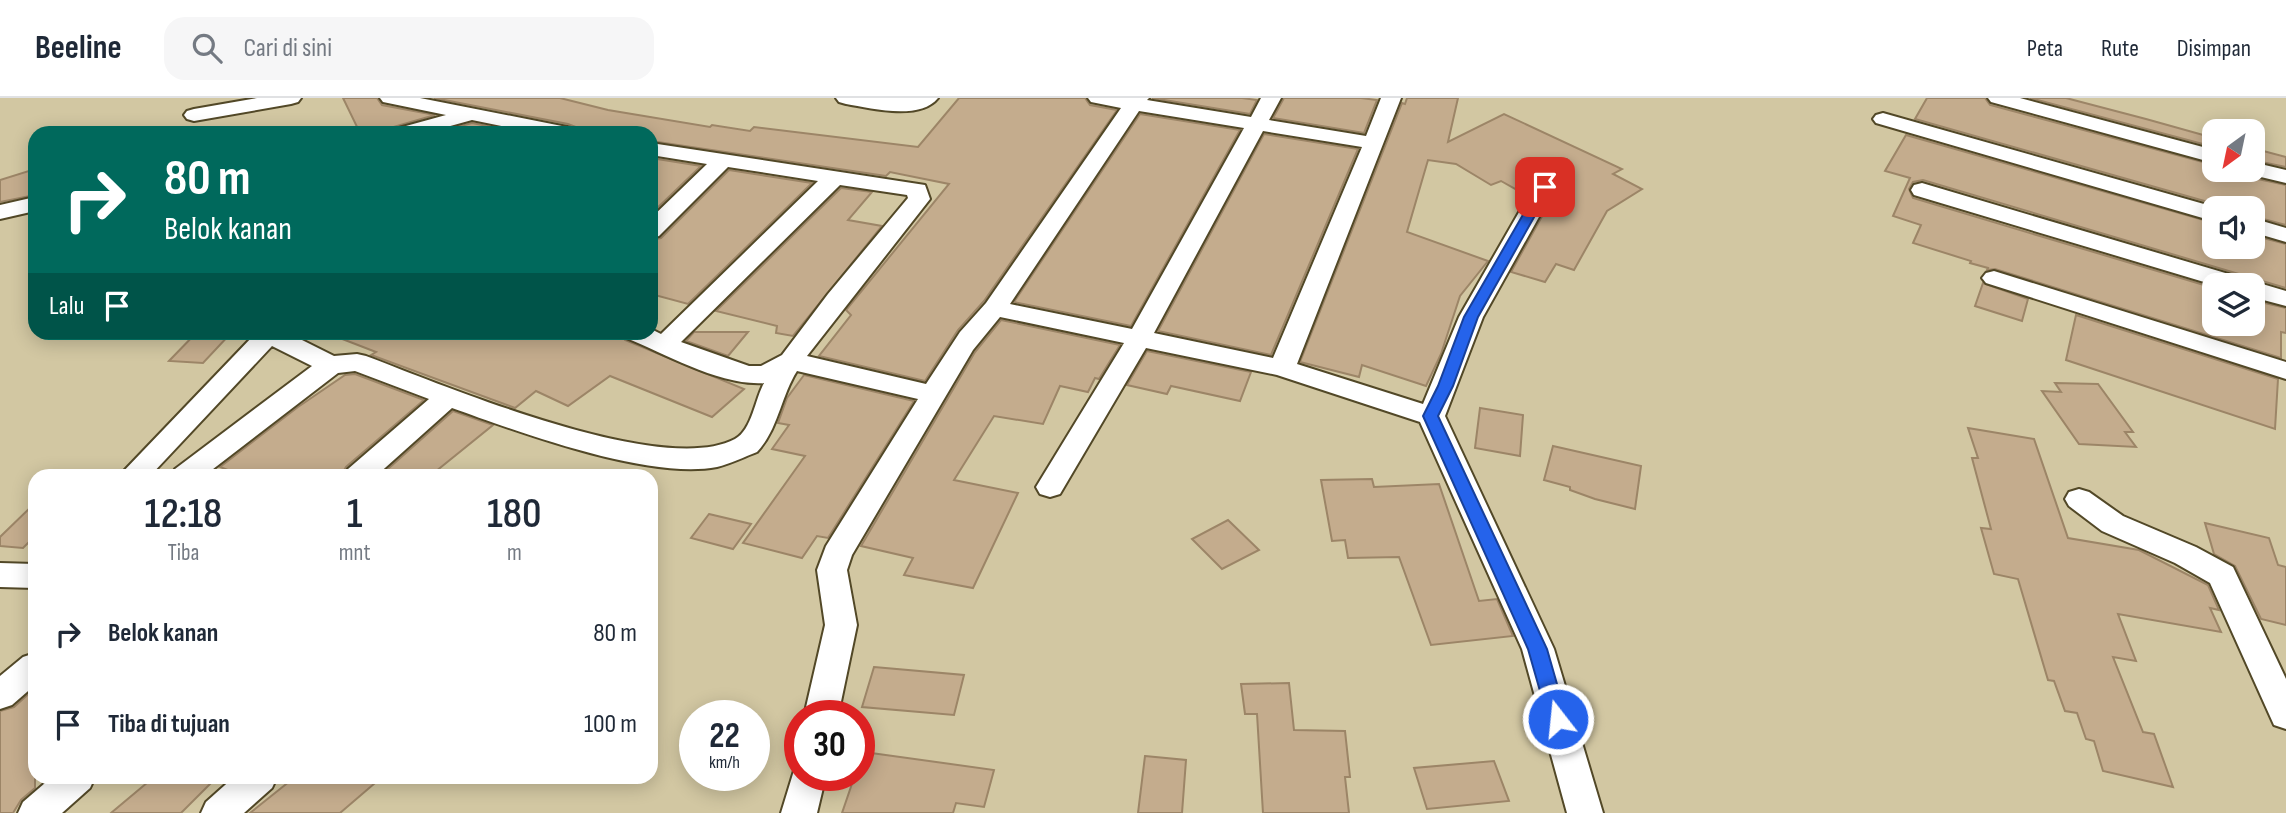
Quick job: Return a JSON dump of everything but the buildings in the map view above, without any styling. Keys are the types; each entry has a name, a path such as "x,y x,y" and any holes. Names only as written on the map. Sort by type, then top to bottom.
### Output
{"street":[{"path":"194,115 291,98"},
{"path":"390,98 532,126"},
{"path":"845,98 901,106 914,106 928,98"},
{"path":"1098,98 1136,101 1374,143"},
{"path":"1050,487 1138,340 1271,98"},
{"path":"1282,368 1391,98"},
{"path":"1998,98 2202,154"},
{"path":"825,700 841,625 832,570 837,555 927,409 958,352 985,317 995,309 1136,101"},
{"path":"427,126 471,114"},
{"path":"1884,119 2202,211"},
{"path":"194,469 331,365 357,362 546,432 643,457 704,458 732,454 756,437 770,396 791,361 919,199 917,190 658,150"},
{"path":"658,224 723,160"},
{"path":"1430,416 1445,386 1471,317 1557,165"},
{"path":"2265,171 2286,177"},
{"path":"665,344 835,177"},
{"path":"1922,190 2202,274"},
{"path":"0,212 28,206"},
{"path":"2265,229 2286,235"},
{"path":"1994,278 2286,372"},
{"path":"2265,293 2286,299"},
{"path":"995,309 1282,368 1430,416 1538,649 1584,813"},
{"path":"140,469 260,340"},
{"path":"281,340 331,365"},
{"path":"655,340 722,367 759,376 791,361 933,394"},
{"path":"366,469 449,396"},
{"path":"2079,499 2096,516 2116,527 2167,545 2204,562 2222,575 2286,715"},
{"path":"0,575 28,576"},
{"path":"0,695 28,672"},
{"path":"36,813 69,784"},
{"path":"219,813 251,784"},
{"path":"799,813 804,791"}],"route":[{"path":"1545,187 1471,317 1445,386 1430,416 1538,649 1558,719"}]}
